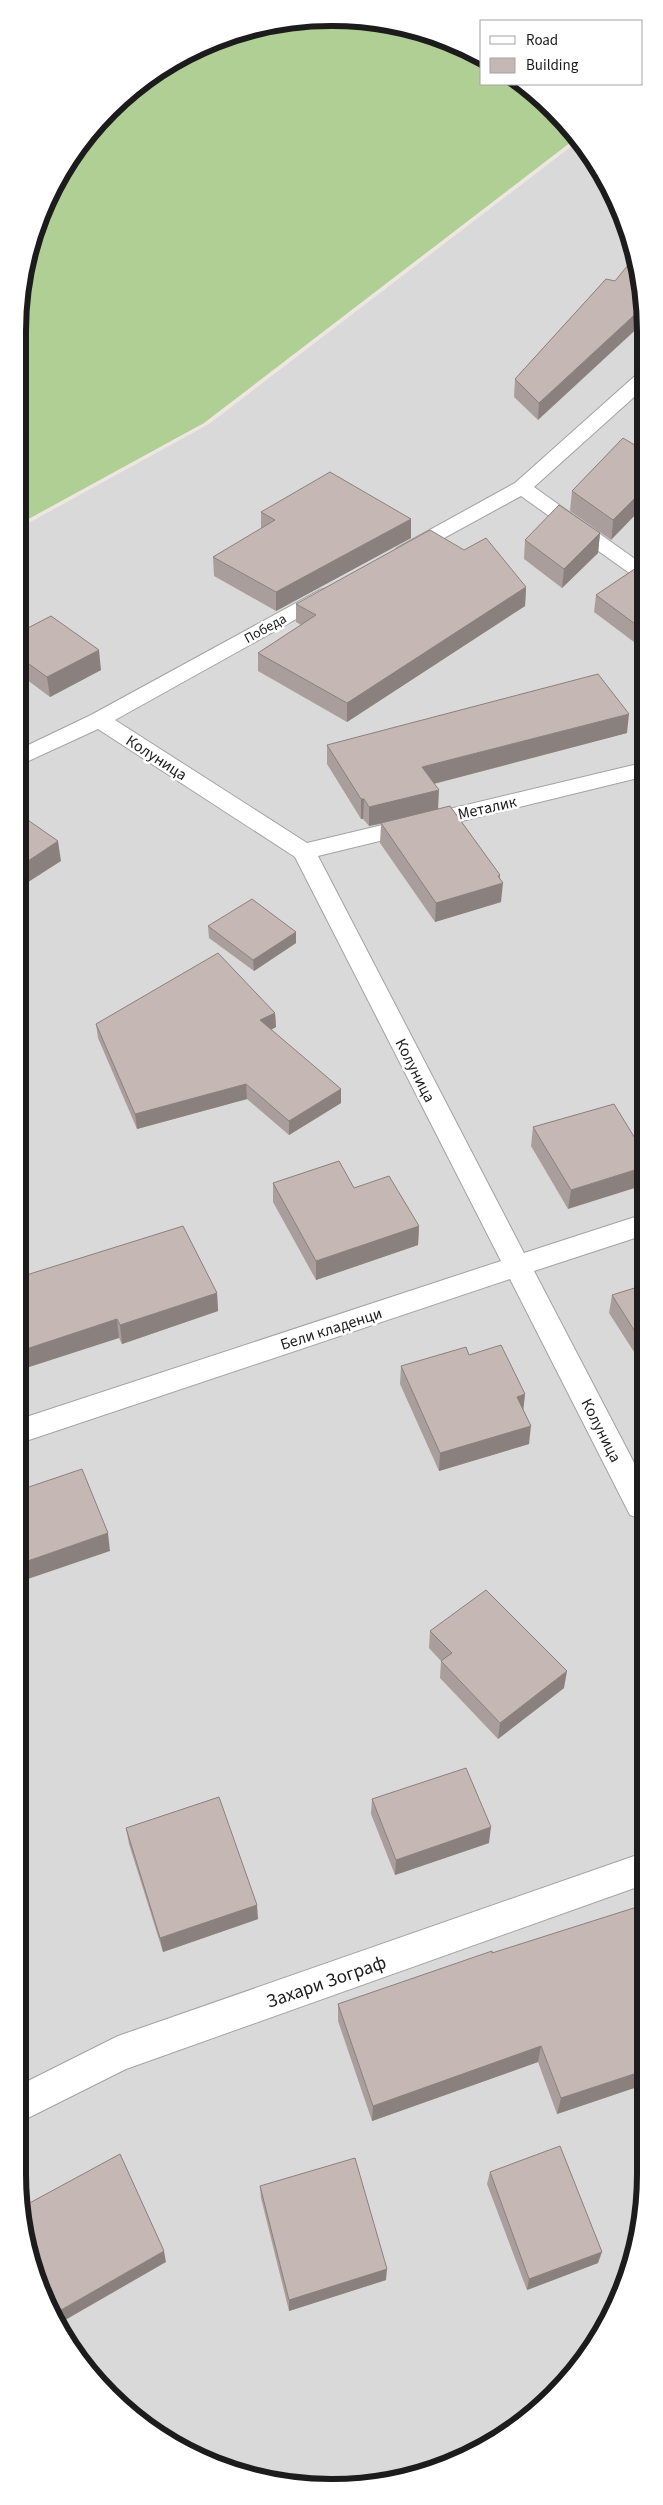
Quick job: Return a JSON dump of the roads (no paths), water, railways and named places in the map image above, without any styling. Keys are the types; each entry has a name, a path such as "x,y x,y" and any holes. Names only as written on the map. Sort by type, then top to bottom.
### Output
{"street":[{"path":"384,563 522,487 637,385"},
{"path":"522,487 637,569"},
{"name":"Победа","path":"26,756 98,720 340,587"},
{"name":"Колуница","path":"98,720 304,852 637,1498"},
{"name":"Металик","path":"304,852 637,771"},
{"name":"Бели кладенци","path":"26,1430 637,1226"},
{"name":"Захари Зограф","path":"26,2101 118,2054 637,1871"}]}
